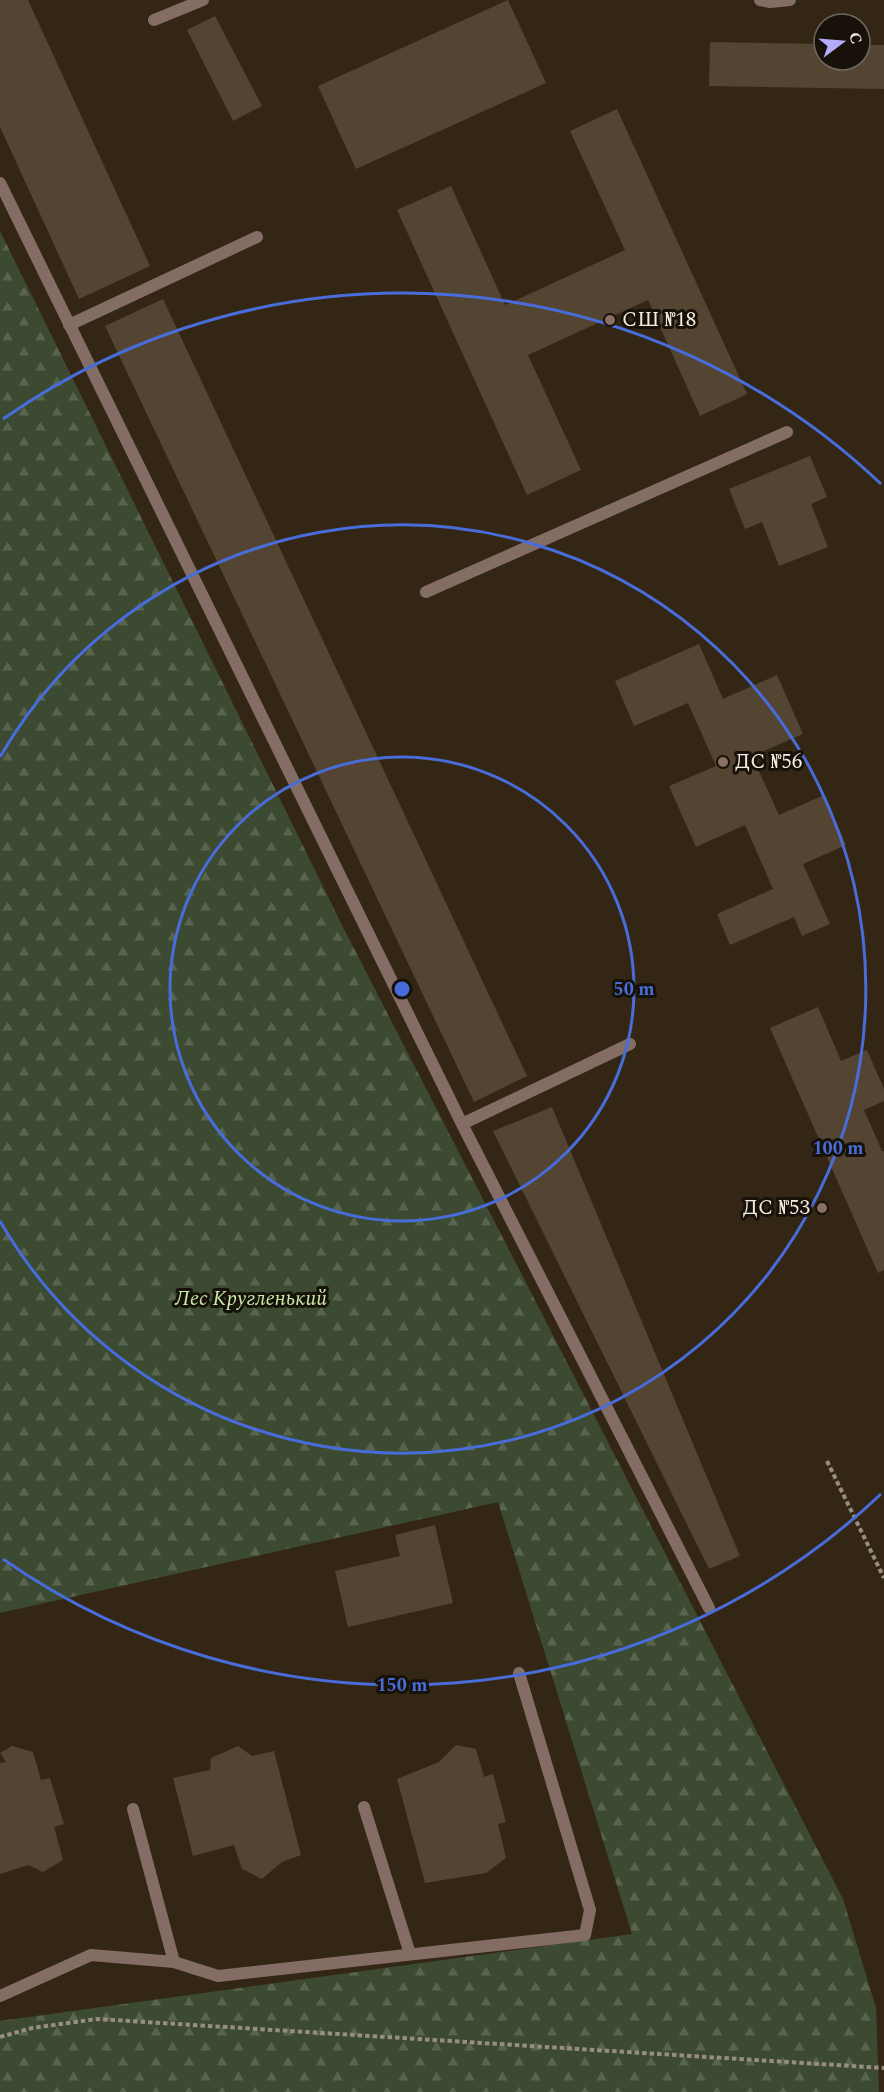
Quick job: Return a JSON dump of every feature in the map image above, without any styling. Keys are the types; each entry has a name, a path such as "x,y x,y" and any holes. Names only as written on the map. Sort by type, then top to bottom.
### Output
{"street":[{"path":"154,20 203,0"},
{"path":"760,0 770,2 790,0"},
{"path":"0,183 462,1124 709,1608"},
{"path":"69,325 257,237"},
{"path":"426,592 787,432"},
{"path":"462,1124 630,1044"},
{"path":"0,1996 91,1955 174,1962 218,1976 585,1935 591,1910 519,1673"},
{"path":"364,1807 410,1954"},
{"path":"133,1809 174,1962"}],"path":[{"path":"827,1461 884,1578"},
{"path":"0,2037 32,2028 97,2019 884,2068"}],"green space":[{"name":"Лес Кругленький","path":"0,231 344,929 843,1899 876,2008 879,2092 0,2092 0,2021 632,1934 498,1502 0,1613"}],"building":[{"path":"0,0 28,0 150,266 79,299 0,127"},
{"path":"508,0 546,83 356,169 318,86"},
{"path":"215,16 262,106 233,121 187,30"},
{"path":"710,42 812,44 812,72 872,72 872,45 884,45 884,89 709,86"},
{"path":"617,109 747,394 700,416 648,300 528,355 581,470 527,495 397,210 451,186 505,305 625,250 570,131"},
{"path":"163,299 527,1076 474,1102 105,326"},
{"path":"810,456 827,497 811,504 828,547 779,566 762,522 745,529 729,489"},
{"path":"699,644 723,699 777,675 803,734 752,756 779,815 824,795 846,845 803,864 830,924 802,936 794,917 730,945 717,914 773,889 745,825 696,847 669,786 716,766 688,703 634,726 615,681"},
{"path":"818,1007 841,1061 867,1050 884,1089 884,1101 864,1110 884,1151 884,1270 878,1273 770,1028"},
{"path":"552,1107 740,1556 709,1569 493,1131"},
{"path":"435,1525 453,1603 348,1627 335,1571 400,1556 395,1535"},
{"path":"456,1745 476,1749 484,1777 493,1774 506,1822 498,1824 506,1858 486,1873 425,1883 397,1779 439,1762"},
{"path":"12,1746 33,1752 41,1780 50,1778 64,1824 54,1827 63,1860 43,1872 28,1865 0,1874 0,1763 6,1762 0,1753"},
{"path":"238,1746 252,1756 274,1751 301,1855 282,1862 262,1879 242,1869 234,1845 193,1856 173,1778 210,1770 211,1758"}],"place":[{"name":"СШ №18","path":"610,320"},
{"name":"ДС №56","path":"723,762"},
{"name":"ДС №53","path":"822,1208"}]}
